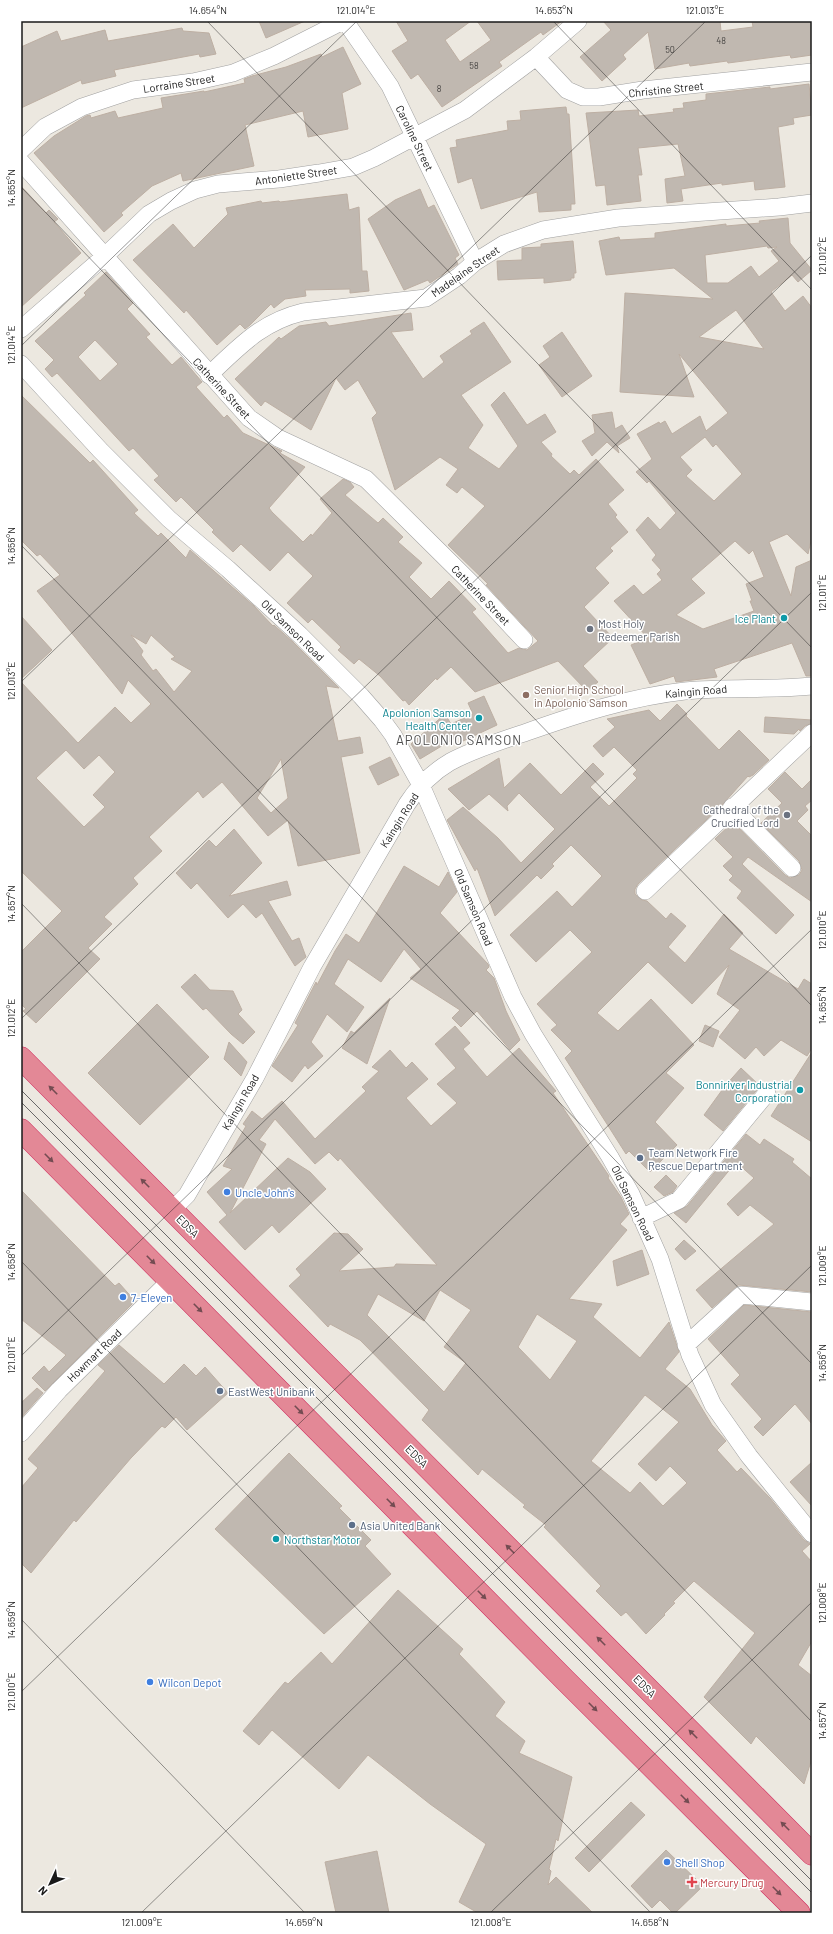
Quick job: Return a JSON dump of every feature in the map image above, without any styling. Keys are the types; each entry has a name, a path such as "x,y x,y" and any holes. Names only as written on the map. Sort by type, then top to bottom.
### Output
{"highway":[{"name":"EDSA","path":"21,1058 812,1854"},
{"path":"21,1130 565,1680 799,1913"}],"street":[{"name":"Caroline Street","path":"344,21 390,86 474,262"},
{"name":"Lorraine Street","path":"21,150 45,127 82,107 134,90 193,82 234,73 274,56 344,21"},
{"name":"Antoniette Street","path":"21,329 105,256 149,214 196,190 218,184 279,179 353,167 374,158 465,110 536,57 578,21"},
{"name":"Christine Street","path":"536,57 567,90 583,97 599,97 643,90 812,72"},
{"name":"Catherine Street","path":"21,162 248,418 278,438 366,479 472,584 524,640"},
{"name":"Madelaine Street","path":"209,375 249,338 268,324 286,316 303,312 426,298 459,276 474,262 504,244 543,230 618,218 779,207 812,203"},
{"name":"Old Samson Road","path":"21,364 100,450 169,519 233,574 300,635 361,696 393,735 421,785 513,996 533,1034 610,1157 631,1194 640,1218 660,1259 686,1345 697,1374 731,1433 812,1534"},
{"name":"Kaingin Road","path":"172,1210 187,1195 255,1078 312,967 407,804 421,785 435,772 451,762 482,748 586,712 646,697 684,691 719,688 812,686"},
{"path":"645,890 812,733"},
{"path":"732,807 792,868"},
{"path":"640,1218 678,1200 767,1093"},
{"name":"Howmart Road","path":"21,1433 47,1402 170,1280"},
{"path":"686,1345 741,1295 812,1302"}],"building":[{"path":"259,21 305,21 266,38"},
{"path":"396,21 471,21 445,40 460,62 491,40 477,21 562,21 543,35 541,32 499,62 502,66 442,107 418,74 411,79 392,51 408,41"},
{"path":"603,21 720,21 721,31 753,27 752,21 812,21 812,55 791,58 790,55 690,66 689,63 655,69 648,32 623,55 626,59 602,81 580,57 611,30"},
{"path":"182,28 183,31 209,33 216,54 200,57 199,54 114,70 116,76 82,84 81,80 21,108 21,47 57,31 61,41 105,30 108,41"},
{"path":"343,47 361,84 342,93 348,129 308,137 303,111 245,125 254,166 183,181 181,173 152,186 121,213 123,215 104,232 34,153 54,136 86,116 90,115 91,118 115,111 118,118 163,108 161,98 204,92 245,83 244,79 252,76 286,67 321,54 322,57"},
{"path":"809,84 812,115 793,118 794,124 778,127 785,187 755,190 754,181 722,185 722,183 681,189 683,201 667,203 665,179 685,176 678,144 638,148 642,175 638,175 641,201 607,205 605,185 596,186 586,113 638,110 639,116 674,112 673,109 684,108 683,103 706,100 706,94 770,87 770,89"},
{"path":"566,107 567,114 569,114 575,204 571,204 571,210 539,212 537,192 481,209 472,178 458,183 450,148 457,147 456,140 508,130 507,121 521,120 520,111"},
{"path":"21,186 46,213 49,210 58,219 54,222 81,253 21,307"},
{"path":"420,189 428,208 434,205 459,255 455,258 458,264 430,283 428,280 404,290 368,219 395,200"},
{"path":"347,194 349,210 359,207 362,271 367,271 369,291 350,293 350,289 305,290 306,296 285,299 274,308 271,304 245,329 240,324 217,345 186,310 184,313 133,260 173,224 194,248 228,214 226,208 261,201 262,203 280,202"},
{"path":"788,218 790,243 812,270 798,282 792,275 771,292 785,311 803,296 812,308 812,536 808,554 787,534 769,542 791,596 796,567 812,560 812,676 806,676 792,643 714,669 717,677 676,682 674,676 650,684 631,645 648,638 614,601 634,585 643,595 662,580 657,574 661,570 652,560 656,555 636,530 648,517 660,530 676,513 649,481 647,483 636,472 652,459 637,434 659,422 660,424 665,421 672,434 700,416 706,431 728,413 679,354 694,397 620,392 625,293 713,299 674,268 606,275 599,241 619,237 620,240 655,238 655,233 726,224 726,226 760,223 759,221","holes":["767,246 768,248 777,247 771,251 779,261 759,277 751,266 728,283 707,283 705,255","736,310 764,349 699,337","705,437 713,447 716,444 742,474 714,501 686,476 692,470 680,457","735,541 749,554 753,550 764,577 746,584 754,611 703,629 676,615 705,593 691,579"]},
{"path":"573,241 576,273 574,273 574,278 571,278 571,280 544,283 544,278 498,280 497,261 522,260 522,248 541,247 541,244"},
{"path":"106,272 133,303 127,309 150,334 146,337 172,365 181,357 202,382 196,387 224,418 227,415 243,433 282,451 280,453 305,467 269,508 303,542 311,534 312,536 332,513 320,499 343,479 350,482 354,487 345,495 378,523 383,518 403,537 398,542 422,563 409,577 431,599 449,581 476,609 472,612 508,653 519,648 527,650 538,641 486,585 488,584 448,545 485,506 462,487 457,493 446,485 458,469 440,457 395,490 372,418 377,413 358,380 345,390 336,378 311,430 265,401 261,406 235,379 279,337 281,339 299,326 326,322 329,326 411,313 413,330 391,332 423,379 444,362 440,356 472,334 470,331 484,322 511,362 461,395 483,425 468,448 499,469 518,446 491,405 504,392 527,425 545,414 556,432 541,442 552,454 551,456 570,474 574,470 579,475 596,459 624,490 608,504 617,515 615,517 628,532 610,548 613,551 595,568 609,583 584,607 613,638 583,666 598,682 587,691 558,661 475,692 451,667 437,680 436,678 409,705 405,700 403,701 380,676 359,659 354,664 338,650 341,647 312,619 308,623 287,603 313,576 288,552 270,571 241,544 233,552 212,532 214,530 181,497 176,502 154,480 159,476 133,448 129,451 57,373 52,377 45,369 54,360 35,341 86,295 84,293","holes":["95,340 118,364 100,381 78,357"]},
{"path":"562,332 592,376 562,397 539,365 550,357 543,346"},
{"path":"21,395 90,463 93,460 138,510 134,513 158,536 161,533 186,558 190,550 254,606 273,626 274,625 293,642 339,688 326,686 338,741 360,737 363,753 341,757 360,853 298,866 288,820 268,836 222,782 203,798 198,791 149,837 162,851 133,878 138,884 104,917 112,924 88,948 100,959 36,1023 23,1011 26,1009 21,1004 21,952 62,911 21,871 21,682 78,743 115,707 131,723 151,704 128,680 122,694 37,591 60,575 40,554 37,556 21,540","holes":["131,635 146,644 151,635 175,657 171,659 192,671 174,692 156,669 153,671 141,655 143,651","66,750 84,769 99,755 115,772 93,795 105,807 84,827 36,778","281,759 288,798 271,813 257,798"]},
{"path":"612,412 615,429 622,425 630,438 617,446 619,453 607,442 592,456 582,441 595,433 592,415"},
{"path":"21,616 52,650 21,679"},
{"path":"484,696 497,725 463,741 460,735 420,759 411,744 445,714 451,724 473,714 468,703"},
{"path":"677,704 687,714 686,716 719,750 739,730 769,760 753,775 748,776 723,804 638,884 635,889 635,894 642,900 647,901 666,919 671,913 686,926 668,947 685,963 724,914 743,933 729,949 798,989 804,979 812,984 812,1048 807,1056 781,1040 764,1056 756,1047 745,1059 719,1037 740,1010 717,994 729,965 692,1004 648,962 597,1013 618,1031 651,999 694,1045 666,1073 684,1088 655,1122 677,1145 650,1172 629,1151 626,1154 565,1058 572,1051 551,1030 557,1025 537,1004 592,952 570,930 536,962 510,935 557,891 572,907 602,876 571,845 552,864 554,866 541,879 537,875 495,916 477,868 475,871 447,820 463,807 498,838 521,863 555,829 519,793 507,806 508,811 489,794 469,810 448,789 499,758 504,788 530,763 561,795 593,763 604,774 590,787 609,806 637,778 633,774 637,770 614,747 603,757 593,746 615,727 607,719 649,710 660,721"},
{"path":"765,717 812,720 812,723 805,726 800,731 799,729 794,734 764,732"},
{"path":"390,757 399,775 378,785 369,767"},
{"path":"785,772 802,789 812,779 812,800 805,806 808,810 797,821 812,836 812,902 748,857 742,864 794,915 776,934 737,898 742,891 729,880 733,876 723,866 733,857 715,839 733,822 785,875 790,878 799,875 802,870 799,861 761,823 782,803 768,789"},
{"path":"234,829 262,863 229,896 287,881 291,895 268,901 292,941 299,938 306,957 295,966 262,913 256,918 243,904 228,918 197,883 191,889 176,873 209,840 216,847"},
{"path":"404,866 439,887 448,872 457,892 440,913 488,964 489,967 486,970 494,978 506,1011 520,1040 510,1050 477,1011 461,1027 452,1018 460,1010 410,978 421,969 404,949 381,982 348,959 334,984 364,1007 347,1032 327,1014 311,1042 323,1056 308,1069 305,1065 292,1082 272,1066 298,1025 295,1023 316,982 317,985 346,934 359,943"},
{"path":"195,974 210,990 233,991 242,1010 238,1014 255,1032 243,1044 231,1034 206,1008 203,1010 181,987"},
{"path":"390,998 367,1064 342,1048 351,1031 354,1033"},
{"path":"157,1004 209,1057 140,1125 88,1073"},
{"path":"705,1025 719,1031 713,1047 699,1041"},
{"path":"455,1026 470,1043 463,1049 487,1077 519,1048 556,1091 553,1093 609,1176 608,1178 621,1197 629,1214 620,1224 627,1230 569,1299 602,1304 593,1317 640,1358 669,1322 679,1352 665,1369 690,1389 712,1425 726,1441 717,1450 737,1472 741,1468 770,1498 804,1540 810,1544 802,1551 812,1562 812,1641 798,1665 812,1676 812,1758 804,1784 756,1736 751,1744 704,1697 755,1633 694,1581 673,1602 675,1603 664,1614 665,1615 646,1634 626,1612 621,1616 596,1591 601,1586 544,1527 546,1525 523,1507 525,1505 482,1469 478,1475 422,1420 429,1410 360,1340 330,1324 328,1327 289,1286 301,1275 296,1269 334,1233 348,1234 363,1249 339,1271 394,1267 396,1264 437,1265 340,1158 338,1161 329,1152 315,1164 275,1119 259,1140 266,1144 230,1213 288,1158 310,1172 326,1189 279,1233 272,1225 245,1250 219,1222 227,1215 207,1192 232,1169 223,1166 246,1126 243,1124 252,1111 262,1119 282,1101 315,1139 366,1091 362,1087 379,1071 372,1067 390,1050 406,1068 412,1062 428,1079 406,1098 431,1126 457,1103 437,1084 456,1068 435,1044","holes":["440,1290 471,1310 444,1347 466,1363 444,1392 367,1315 378,1294 424,1321","537,1314 577,1341 550,1380 518,1347","645,1395 679,1422 638,1464 656,1481 670,1466 687,1483 663,1506 640,1482 630,1493 591,1461"]},
{"path":"229,1042 247,1062 241,1076 224,1059"},
{"name":"Bonniriver Industrial Corporation","path":"812,1052 812,1142 771,1116"},
{"path":"741,1068 760,1086 723,1131 704,1115 725,1086"},
{"path":"746,1134 760,1145 764,1139 794,1159 792,1162 812,1179 812,1292 738,1285 712,1308 696,1290 774,1224 750,1205 738,1216 727,1204 754,1178 736,1162 686,1223 674,1213 687,1206"},
{"path":"666,1175 677,1186 673,1192 664,1196 654,1187"},
{"path":"21,1190 115,1286 119,1283 135,1301 45,1391 32,1378 44,1366 49,1372 66,1355 21,1319"},
{"path":"684,1240 696,1251 685,1260 675,1249"},
{"path":"642,1250 649,1274 617,1286 613,1261"},
{"path":"744,1305 812,1312 812,1424 795,1404 763,1436 754,1427 762,1419 731,1384 740,1375 708,1339"},
{"path":"119,1345 164,1384 184,1364 196,1376 205,1367 228,1393 187,1430 176,1417 165,1428 162,1426 131,1458 76,1522 74,1520 31,1573 21,1563 21,1488 38,1468 28,1459 105,1371 98,1365"},
{"path":"37,1388 43,1393 21,1418 21,1403"},
{"name":"Northstar Motor","path":"289,1453 342,1506 339,1508 371,1540 365,1546 391,1574 324,1634 215,1529"},
{"path":"812,1462 812,1506 790,1482"},
{"path":"398,1590 463,1649 459,1654 505,1702 495,1716 525,1741 519,1753 572,1777 558,1841 556,1839 549,1869 551,1871 548,1885 556,1877 593,1913 478,1913 459,1902 486,1844 430,1804 368,1755 339,1789 272,1730 259,1745 243,1731 285,1682 288,1684 321,1652 332,1664"},
{"path":"631,1802 645,1815 589,1872 575,1858"},
{"path":"666,1850 703,1886 675,1913 673,1913 660,1900 652,1908 631,1886"},
{"path":"377,1851 389,1913 336,1913 325,1862"}],"tram line":[{"path":"21,1090 812,1881"},
{"path":"21,1102 812,1893"}],"place":[{"name":"Ice Plant","path":"784,618"},
{"name":"Most Holy Redeemer Parish","path":"590,629"},
{"name":"Senior High School in Apolonio Samson","path":"526,695"},
{"name":"Apolonion Samson Health Center","path":"479,718"},
{"name":"Cathedral of the Crucified Lord","path":"787,815"},
{"name":"Bonniriver Industrial Corporation","path":"800,1090"},
{"name":"Team Network Fire Rescue Department","path":"640,1158"},
{"name":"Uncle John's","path":"227,1192"},
{"name":"7-Eleven","path":"123,1297"},
{"name":"EastWest Unibank","path":"220,1391"},
{"name":"Asia United Bank","path":"352,1525"},
{"name":"Northstar Motor","path":"276,1539"},
{"name":"Wilcon Depot","path":"150,1682"},
{"name":"Shell Shop","path":"667,1862"},
{"name":"Mercury Drug","path":"692,1882"}],"district":[{"name":"APOLONIO SAMSON","path":"459,740"}]}
